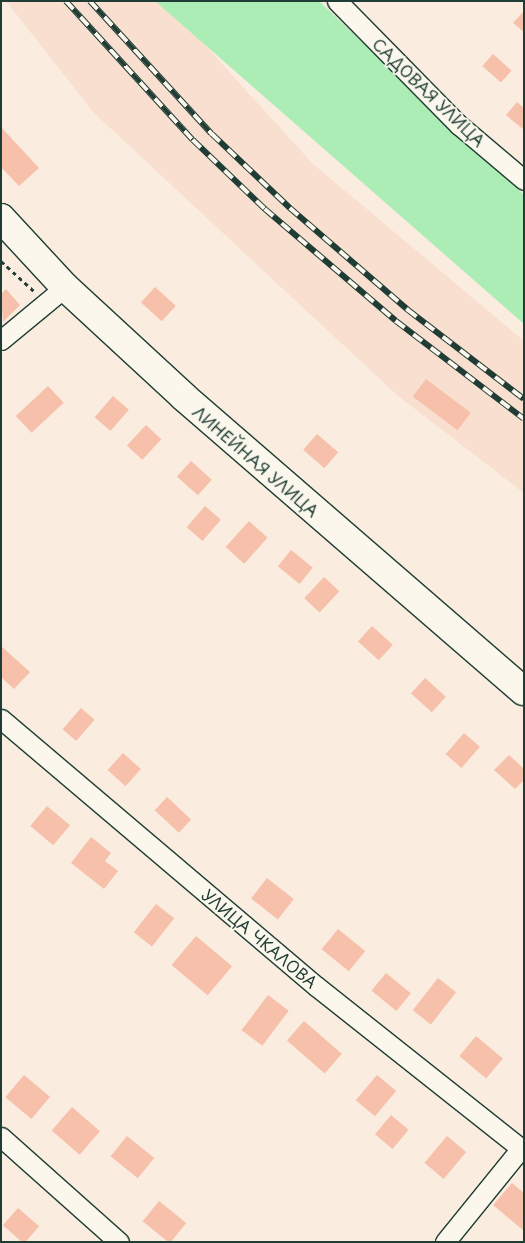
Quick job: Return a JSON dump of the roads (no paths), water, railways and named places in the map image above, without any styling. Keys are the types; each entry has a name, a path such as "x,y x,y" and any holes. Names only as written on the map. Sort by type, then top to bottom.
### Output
{"main road":[{"name":"ЛИНЕЙНАЯ УЛИЦА","path":"1,218 56,295 425,610 524,691"}],"street":[{"name":"САДОВАЯ УЛИЦА","path":"337,1 459,125 524,180"},
{"path":"1,340 56,295"},
{"name":"УЛИЦА ЧКАЛОВА","path":"1,720 316,986 522,1150"},
{"path":"1,1137 119,1242"},
{"path":"445,1242 522,1150"}],"railway":[{"path":"66,1 193,140 265,209 396,321 524,419"},
{"path":"90,1 212,134 290,208 408,310 524,399"}]}
